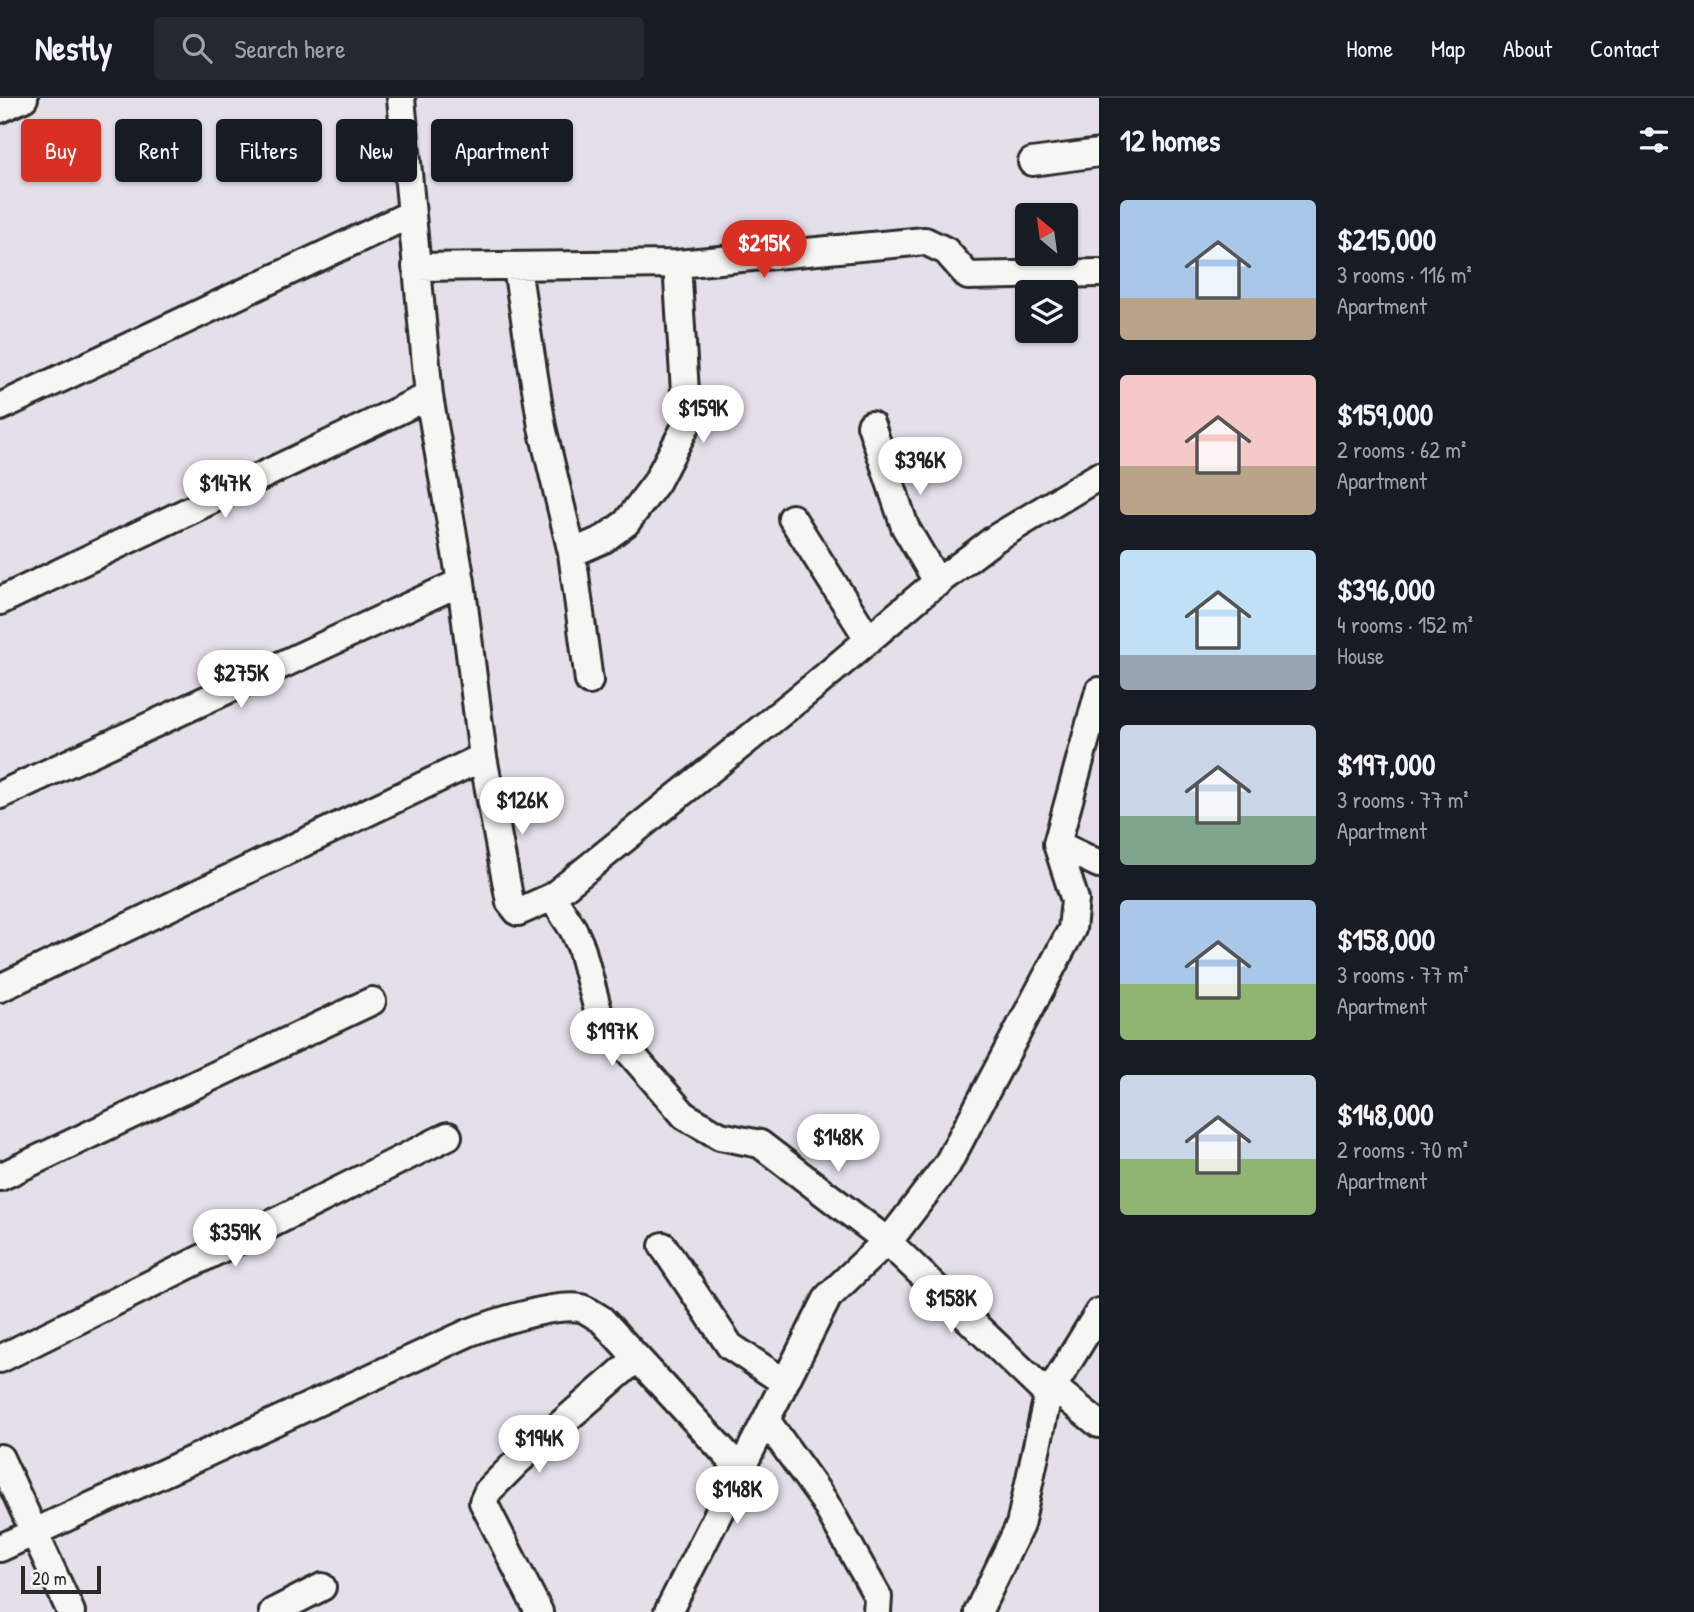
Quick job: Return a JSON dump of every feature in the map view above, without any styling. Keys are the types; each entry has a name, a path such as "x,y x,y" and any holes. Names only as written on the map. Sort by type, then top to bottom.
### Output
{"street":[{"path":"0,109 24,98"},
{"path":"401,98 429,396 461,582 483,757 510,902 518,912 552,897 996,538 1099,476"},
{"path":"1032,162 1099,153"},
{"path":"0,407 411,214"},
{"path":"416,267 517,268 677,264 925,241 946,251 968,276 1099,273"},
{"path":"572,553 604,539 626,523 656,483 687,424 677,264"},
{"path":"517,268 542,427 572,553 589,681"},
{"path":"0,601 429,396"},
{"path":"871,425 905,527 938,583"},
{"path":"792,518 869,640"},
{"path":"0,795 461,582"},
{"path":"668,1612 828,1297 887,1241 947,1165 1072,929 1075,900 1057,844 1099,691"},
{"path":"0,988 483,757"},
{"path":"1057,844 1099,864"},
{"path":"552,897 573,929 581,947 600,1018 685,1115 720,1136 760,1144 887,1241 1051,1391 1099,1424"},
{"path":"0,1177 372,1001"},
{"path":"0,1359 448,1136"},
{"path":"663,1246 730,1346 784,1382"},
{"path":"0,1548 499,1320 582,1308 601,1319 740,1469"},
{"path":"978,1612 1020,1525 1051,1391 1099,1312"},
{"path":"540,1612 483,1502 488,1491 517,1462 637,1358"},
{"path":"766,1420 824,1501 878,1597 877,1612"},
{"path":"0,1458 71,1612"},
{"path":"272,1612 322,1587"}]}
